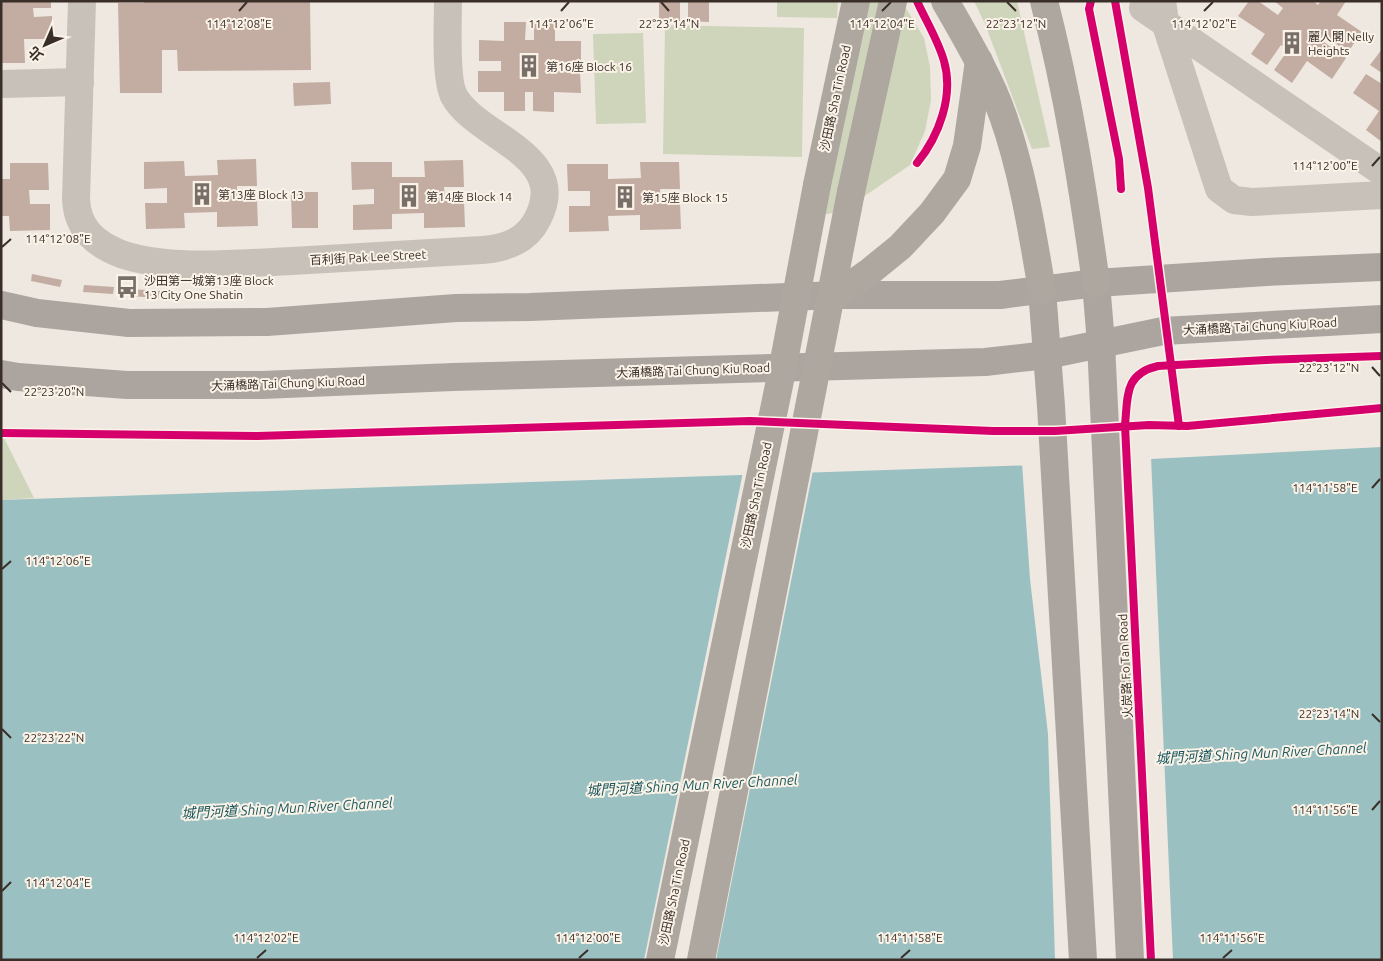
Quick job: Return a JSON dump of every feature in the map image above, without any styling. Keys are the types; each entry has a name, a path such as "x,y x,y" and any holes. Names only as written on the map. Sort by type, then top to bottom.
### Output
{"highway":[{"name":"沙田路 Sha Tin Road","path":"660,960 783,366 816,185 856,1"},
{"path":"701,960 850,192 893,1"},
{"path":"945,1 979,61 1003,115 1023,186 1042,290"},
{"path":"1044,1 1063,79 1087,214 1096,283"},
{"path":"837,295 900,247 932,213 957,180 967,146 979,61"}],"main road":[{"path":"1,305 46,314 129,323 267,322 456,308 530,307 837,295 1000,295 1096,283 1382,267"},
{"name":"火炭路 Fo Tan Road","path":"1096,283 1101,343 1130,960"},
{"path":"1042,290 1052,427 1083,960"},
{"name":"大涌橋路 Tai Chung Kiu Road","path":"1,374 18,377 127,385 262,385 453,377 985,362 1047,355 1163,331 1382,319"}],"street":[{"name":"百利街 Pak Lee Street","path":"82,1 77,211 85,229 100,243 134,258 158,262 223,264 498,249 514,243 534,226 542,210 544,193 536,166 528,157 461,108 452,93 449,79 448,1"},
{"path":"1157,10 1382,172"},
{"path":"1157,10 1219,188 1234,200 1252,202 1382,195"},
{"path":"1,84 80,82"}],"green space":[{"path":"777,1 838,1 837,18 777,17"},
{"path":"852,1 897,1 907,10 924,38 930,67 931,100 925,131 910,165 869,193 834,213 799,218"},
{"path":"974,1 1017,1 1050,147 1032,149 985,24"},
{"path":"665,25 804,28 802,157 663,154"},
{"path":"643,33 646,123 596,124 593,34"},
{"path":"1,438 4,438 34,498 1,500"}],"water":[{"name":"城門河道 Shing Mun River Channel","path":"1382,447 1382,960 1,960 1,500 1035,465"}],"pier":[{"path":"1151,457 1173,960 1055,960 1048,734 1030,579 1022,463"},
{"path":"813,470 716,960 644,960 743,472"}],"building":[{"path":"1,1 51,1 51,8 33,8 34,17 52,16 53,39 24,39 25,63 1,63"},
{"path":"144,1 310,1 311,70 178,71 177,50 162,50 162,93 120,93 118,3 144,3"},
{"path":"659,1 680,1 680,21 659,20"},
{"path":"688,1 709,1 709,22 688,21"},
{"name":"麗人閣 Nelly Heights","path":"1249,1 1258,1 1278,15 1283,8 1274,1 1313,1 1318,5 1321,1 1346,1 1337,15 1362,32 1348,52 1324,36 1321,40 1346,58 1332,79 1307,61 1292,83 1274,70 1288,50 1281,45 1267,65 1251,54 1265,34 1238,16"},
{"name":"第16座 Block 16","path":"504,22 526,22 525,40 534,40 534,22 555,22 555,41 581,41 581,62 558,62 558,71 580,72 581,93 554,92 554,112 533,111 533,92 525,92 525,111 504,111 504,92 478,92 478,71 501,71 501,61 479,61 479,40 504,41"},
{"path":"1382,49 1382,73 1370,65"},
{"path":"1366,74 1382,84 1382,142 1366,130 1379,111 1353,93"},
{"path":"330,82 331,104 294,106 293,83"},
{"name":"第13座 Block 13","path":"256,159 257,186 237,186 237,200 257,200 258,226 217,227 217,212 184,213 185,228 146,229 145,203 167,203 167,188 144,189 144,162 184,161 185,176 218,175 217,160"},
{"name":"第14座 Block 14","path":"463,160 464,187 444,187 445,201 464,201 465,227 424,228 424,213 392,214 392,229 353,230 353,205 374,204 374,189 352,190 351,162 392,162 392,177 425,177 424,161"},
{"name":"第15座 Block 15","path":"640,162 679,162 680,189 660,189 661,203 680,203 681,229 640,230 640,215 608,216 609,231 569,232 569,206 590,206 590,191 568,191 567,164 608,164 608,179 641,178"},
{"path":"10,163 48,163 49,190 29,190 30,204 50,204 50,230 10,231 9,216 1,216 1,179 10,179"},
{"path":"291,192 318,192 318,228 292,228"},
{"path":"32,274 62,280 60,287 31,281"},
{"path":"84,285 114,287 113,294 83,292"},
{"path":"130,289 160,291 159,298 129,296"}],"cycle path":[{"path":"917,1 935,38 947,74 946,102 943,115 932,141 917,163"},
{"path":"1091,1 1089,9 1119,159 1121,189"},
{"path":"1115,1 1148,188 1179,426"},
{"path":"1151,960 1125,425 1130,388 1133,381 1139,375 1158,366 1382,356"},
{"path":"1,433 257,436 750,421 993,431 1055,431 1149,425 1187,426 1382,408"}],"place":[{"name":"麗人閣 Nelly Heights","path":"1292,43"},
{"name":"第16座 Block 16","path":"529,66"},
{"name":"第13座 Block 13","path":"202,194"},
{"name":"第14座 Block 14","path":"409,196"},
{"name":"第15座 Block 15","path":"625,197"},
{"name":"沙田第一城第13座 Block 13 City One Shatin","path":"127,287"}]}
